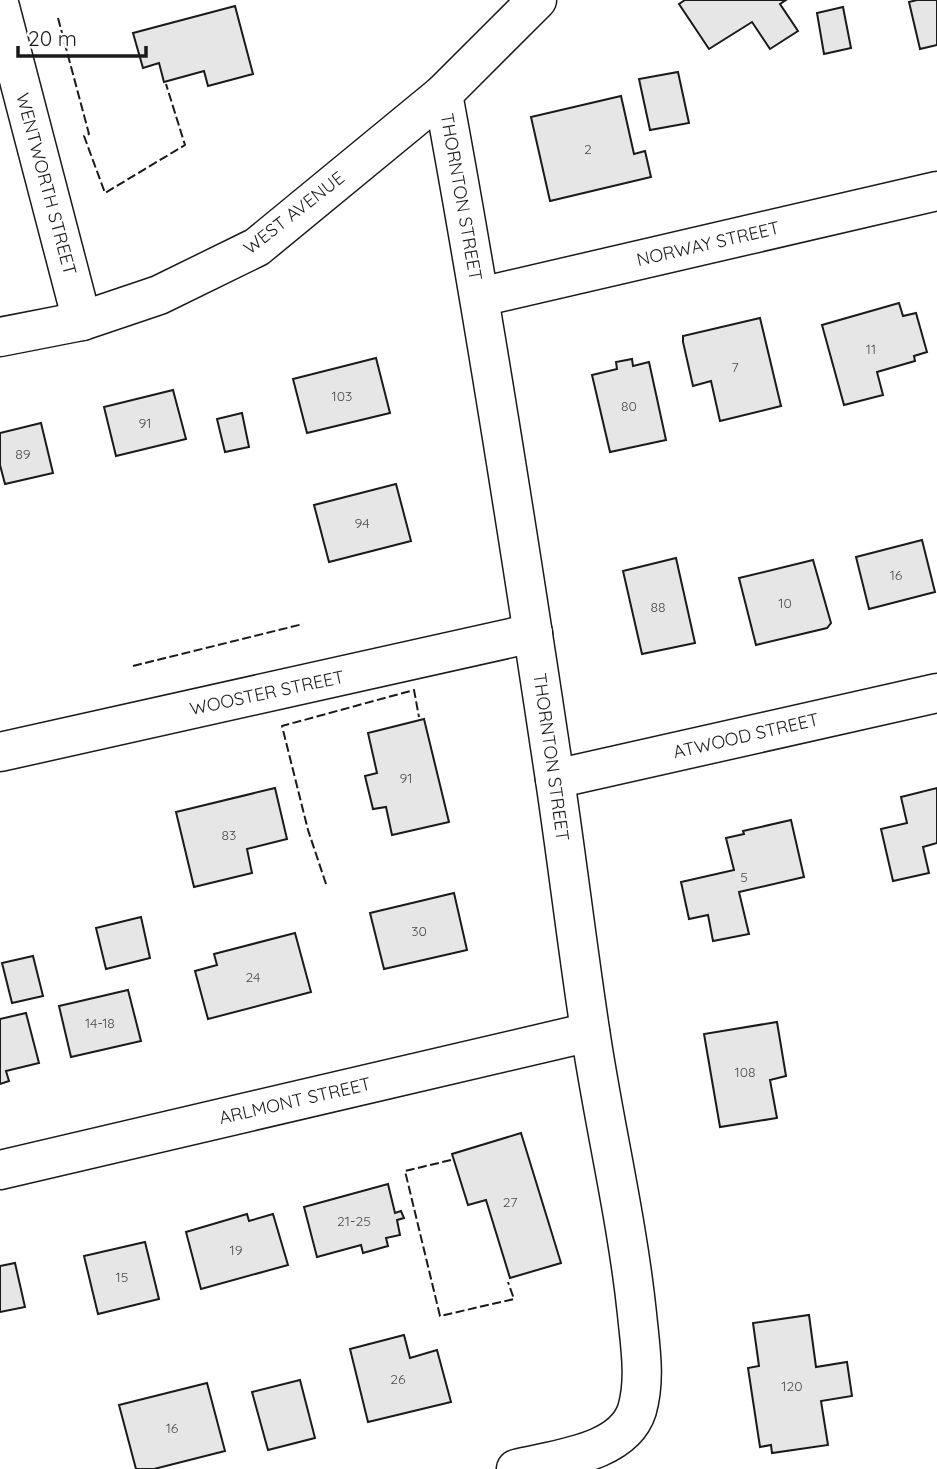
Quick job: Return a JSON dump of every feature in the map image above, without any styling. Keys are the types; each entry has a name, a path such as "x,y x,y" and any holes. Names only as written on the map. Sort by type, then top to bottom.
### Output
{"street":[{"name":"WEST AVENUE","path":"0,337 82,321 159,295 257,247 443,94 537,0"},
{"name":"WENTWORTH STREET","path":"0,7 82,321"},
{"name":"THORNTON STREET","path":"443,94 480,297 533,633 590,1032 632,1264 642,1359 640,1391 633,1420 624,1430 599,1448 516,1469"},
{"name":"NORWAY STREET","path":"480,297 937,191"},
{"name":"WOOSTER STREET","path":"0,752 533,633"},
{"name":"ATWOOD STREET","path":"555,779 937,693"},
{"name":"ARLMONT STREET","path":"0,1170 590,1032"}],"building":[{"path":"685,0 786,0 780,4 798,31 770,49 752,22 709,49 679,4"},
{"path":"937,0 937,45 920,49 909,2"},
{"path":"235,6 253,74 208,86 204,71 164,82 159,63 143,68 133,33"},
{"path":"843,7 851,48 824,54 817,13"},
{"path":"678,72 689,123 650,130 639,79"},
{"path":"621,96 634,154 645,151 651,177 550,201 531,117"},
{"path":"899,303 903,316 916,313 927,352 914,356 915,361 877,372 883,395 844,405 822,325"},
{"path":"760,318 781,406 720,421 711,381 693,386 683,336"},
{"path":"376,358 390,413 307,433 293,379"},
{"path":"632,359 633,366 649,362 666,440 610,452 592,375 617,369 616,362"},
{"path":"173,390 186,439 116,456 104,407"},
{"path":"242,413 249,447 225,452 217,419"},
{"path":"41,423 53,473 5,484 0,465 0,433"},
{"path":"396,484 411,541 329,562 314,505"},
{"path":"922,540 935,592 869,609 856,557"},
{"path":"676,558 695,643 642,654 623,571"},
{"path":"813,560 831,623 827,628 756,645 739,578"},
{"path":"424,719 449,822 392,835 386,807 373,809 365,776 377,773 368,733"},
{"path":"275,788 287,839 247,849 252,873 194,887 176,812"},
{"path":"937,788 937,843 923,847 929,873 893,881 881,829 907,823 901,797"},
{"path":"791,820 804,877 739,892 749,934 713,941 708,915 689,919 681,882 734,870 726,838 744,834 743,831"},
{"path":"454,893 467,950 384,969 370,913"},
{"path":"141,917 150,958 106,969 96,928"},
{"path":"295,933 311,992 208,1019 195,971 217,965 214,954"},
{"path":"33,956 43,996 12,1003 2,963"},
{"path":"128,990 141,1041 71,1057 59,1006"},
{"path":"26,1013 39,1063 6,1071 9,1081 0,1084 0,1019"},
{"path":"777,1022 786,1076 770,1080 777,1118 720,1127 704,1034"},
{"path":"521,1133 561,1263 510,1278 486,1200 468,1205 452,1154"},
{"path":"388,1184 395,1213 401,1211 404,1218 397,1220 400,1235 386,1238 388,1246 363,1253 361,1245 317,1257 304,1207"},
{"path":"247,1214 249,1221 273,1214 288,1265 201,1289 186,1232"},
{"path":"145,1242 159,1299 98,1314 84,1256"},
{"path":"15,1263 25,1307 0,1312 0,1266"},
{"path":"809,1315 816,1367 847,1362 852,1396 821,1401 828,1445 772,1453 771,1445 760,1447 748,1368 759,1366 753,1323"},
{"path":"404,1335 410,1358 437,1350 451,1402 368,1422 350,1349"},
{"path":"300,1380 315,1438 268,1450 252,1392"},
{"path":"207,1383 225,1451 154,1469 136,1469 119,1405"}],"fence":[{"path":"58,18 89,134 84,136 105,193 185,145 166,84"},
{"path":"133,666 303,624"},
{"path":"326,884 308,830 282,726 414,690 419,717"},
{"path":"451,1160 405,1171 440,1316 514,1299 508,1282"}]}
